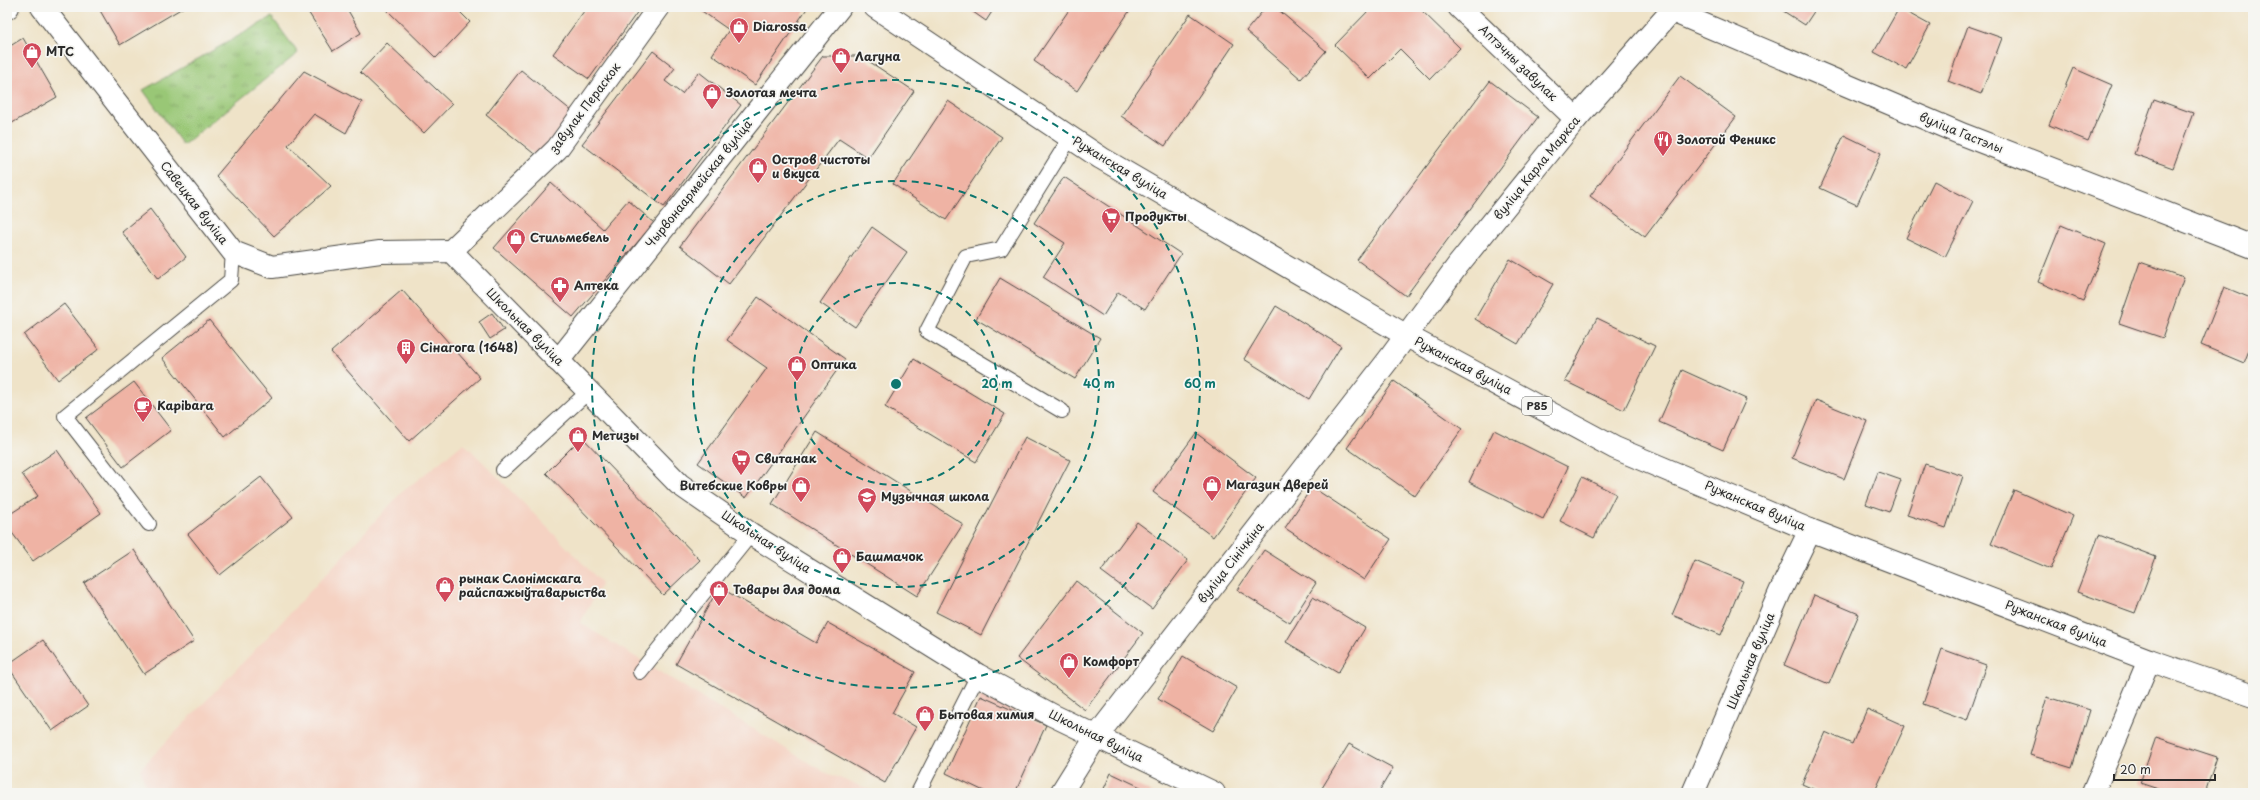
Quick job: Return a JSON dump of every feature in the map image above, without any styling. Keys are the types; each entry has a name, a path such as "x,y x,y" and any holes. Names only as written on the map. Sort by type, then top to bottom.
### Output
{"street":[{"name":"Савецкая вуліца","path":"42,7 232,252 272,267 380,252 451,251"},
{"name":"завулак Пераскок","path":"451,251 557,149 659,7"},
{"name":"Чырвонаармейская вуліца","path":"558,361 840,7"},
{"name":"Ружанская вуліца","path":"875,7 1101,158 1407,336 1615,448 1810,530 2149,660 2253,696"},
{"name":"Аптэчны завулак","path":"1459,7 1576,119"},
{"name":"вуліца Карла Маркса","path":"1407,336 1458,265 1576,119 1673,9"},
{"name":"вуліца Гастэлы","path":"1673,9 1964,135 2253,247"},
{"name":"Школьная вуліца","path":"451,251 679,484 751,534 978,675 1052,715 1214,793"},
{"name":"вуліца Сінічкіна","path":"1061,793 1096,737 1407,336"},
{"name":"Школьная вуліца","path":"1693,793 1780,592 1810,530"},
{"path":"2093,793 2149,660"}],"lane":[{"path":"1062,411 927,330 966,256 1000,249 1070,138"},
{"path":"148,524 65,416 231,280 232,252"},
{"path":"503,470 589,391"},
{"path":"640,672 751,534"},
{"path":"918,793 978,675"}],"shaded area":[{"name":"рынак Слонімскага райспажыўтаварыства","path":"464,443 602,583 580,623 824,772 878,793 148,793 140,769 278,626 401,493"}],"green space":[{"path":"272,17 298,53 183,145 143,90"}],"building":[{"path":"98,7 184,7 120,45"},
{"path":"305,7 346,7 361,33 333,51"},
{"path":"388,7 455,7 470,22 436,58 386,9"},
{"path":"587,7 641,7 589,79 553,54"},
{"path":"696,7 808,7 755,85 712,55 729,30"},
{"path":"966,7 995,7 986,21"},
{"path":"1071,7 1132,7 1077,91 1034,61"},
{"path":"1266,7 1275,7 1326,51 1301,79 1246,31"},
{"path":"1372,7 1418,7 1460,48 1430,79 1400,49 1370,79 1335,45"},
{"path":"1777,7 1817,7 1805,25"},
{"path":"1899,8 1930,25 1906,69 1874,52"},
{"path":"1190,14 1234,44 1165,146 1121,116"},
{"path":"1968,26 2002,38 1981,94 1948,81"},
{"path":"23,38 57,97 7,126 7,48"},
{"path":"387,43 452,104 424,133 360,72"},
{"path":"653,51 675,68 665,81 682,94 699,72 741,105 664,207 582,144"},
{"path":"823,56 861,56 914,91 868,158 839,139 729,284 680,246"},
{"path":"2073,68 2112,85 2088,141 2049,125"},
{"path":"521,70 573,112 538,157 486,115"},
{"path":"304,71 362,102 346,133 314,114 288,145 331,186 274,236 216,176"},
{"name":"Золотой Феникс","path":"1680,76 1736,117 1645,237 1590,196"},
{"path":"1490,81 1538,117 1406,296 1357,260"},
{"path":"2154,99 2193,113 2173,168 2134,154"},
{"path":"948,101 1002,137 946,220 893,184"},
{"path":"1844,135 1881,153 1857,205 1820,188"},
{"path":"1064,177 1181,254 1145,309 1118,292 1103,316 1043,277 1065,243 1034,223"},
{"path":"1934,181 1973,201 1945,257 1906,238"},
{"path":"551,183 603,229 628,200 654,223 573,317 494,248"},
{"path":"150,209 186,257 158,279 122,232"},
{"path":"2061,225 2106,244 2083,301 2038,282"},
{"path":"872,227 907,252 855,327 820,303"},
{"path":"1510,259 1553,284 1518,344 1475,319"},
{"path":"2140,262 2184,277 2163,338 2119,323"},
{"path":"1000,278 1100,338 1075,379 976,319"},
{"path":"2224,287 2253,299 2253,340 2244,363 2201,345"},
{"name":"Сінагога (1648)","path":"402,290 480,378 409,441 331,352"},
{"path":"758,297 845,359 746,498 698,463 767,368 727,340"},
{"path":"64,304 99,349 58,380 24,335"},
{"path":"1276,306 1341,346 1309,399 1244,359"},
{"path":"492,313 504,330 490,339 479,322"},
{"path":"1597,318 1655,346 1624,410 1565,381"},
{"path":"209,320 272,398 225,437 162,358"},
{"path":"914,359 1005,414 976,462 885,407"},
{"path":"1682,370 1746,399 1723,450 1659,422"},
{"path":"1394,381 1462,429 1415,496 1347,448"},
{"path":"134,382 171,430 123,467 86,418"},
{"path":"1816,400 1867,421 1844,479 1792,458"},
{"path":"1494,430 1568,467 1543,519 1469,482"},
{"name":"Музычная школа","path":"817,432 963,524 917,596 772,504"},
{"path":"1196,433 1256,478 1213,537 1153,492"},
{"path":"582,437 700,560 663,595 546,473"},
{"path":"1025,437 1070,460 981,635 936,612"},
{"path":"57,450 101,513 33,561 7,526 7,516 38,496 22,474"},
{"path":"1925,464 1963,476 1946,528 1907,515"},
{"path":"1878,472 1901,480 1889,512 1866,504"},
{"path":"261,477 293,517 220,575 188,534"},
{"path":"1582,477 1616,494 1594,538 1560,521"},
{"path":"1312,487 1391,539 1364,580 1285,528"},
{"path":"2014,490 2073,516 2051,569 1991,544"},
{"path":"1137,522 1188,560 1152,609 1101,571"},
{"path":"2099,535 2156,557 2135,613 2077,592"},
{"path":"134,550 194,641 144,674 84,583"},
{"path":"1264,550 1316,583 1290,623 1237,590"},
{"path":"1695,561 1743,581 1721,635 1672,615"},
{"path":"1076,581 1143,633 1085,710 1017,658"},
{"path":"719,587 816,643 828,623 915,672 892,713 916,727 885,783 676,664"},
{"path":"1814,595 1859,614 1829,684 1784,665"},
{"path":"1313,597 1365,628 1338,673 1286,642"},
{"path":"43,640 88,706 52,731 7,665"},
{"path":"1942,649 1986,665 1967,720 1923,704"},
{"path":"1183,656 1237,688 1213,731 1158,699"},
{"path":"981,696 1046,725 1015,793 988,793 946,773"},
{"path":"2047,697 2090,710 2072,768 2030,755"},
{"path":"1867,709 1905,726 1874,793 1822,793 1802,784 1825,732 1852,744"},
{"path":"2156,737 2217,757 2205,793 2170,793 2140,783"},
{"path":"1349,744 1393,768 1378,793 1330,793 1322,788"},
{"path":"1111,773 1153,793 1102,793"}],"place":[{"name":"Diarossa","path":"739,44"},
{"name":"МТС","path":"32,69"},
{"name":"Лагуна","path":"841,74"},
{"name":"Золотая мечта","path":"712,110"},
{"name":"Золотой Феникс","path":"1663,157"},
{"name":"Остров чистоты и вкуса","path":"758,184"},
{"name":"Продукты","path":"1111,234"},
{"name":"Стильмебель","path":"516,255"},
{"name":"Аптека","path":"560,303"},
{"name":"Сінагога (1648)","path":"406,365"},
{"name":"Оптика","path":"797,382"},
{"name":"Kapibara","path":"143,423"},
{"name":"Метизы","path":"578,453"},
{"name":"Свитанак","path":"741,476"},
{"name":"Магазин Дверей","path":"1212,502"},
{"name":"Витебские Ковры","path":"801,503"},
{"name":"Музычная школа","path":"867,514"},
{"name":"Башмачок","path":"842,574"},
{"name":"рынак Слонімскага райспажыўтаварыства","path":"445,603"},
{"name":"Товары для дома","path":"719,607"},
{"name":"Комфорт","path":"1069,679"},
{"name":"Бытовая химия","path":"925,732"}]}
